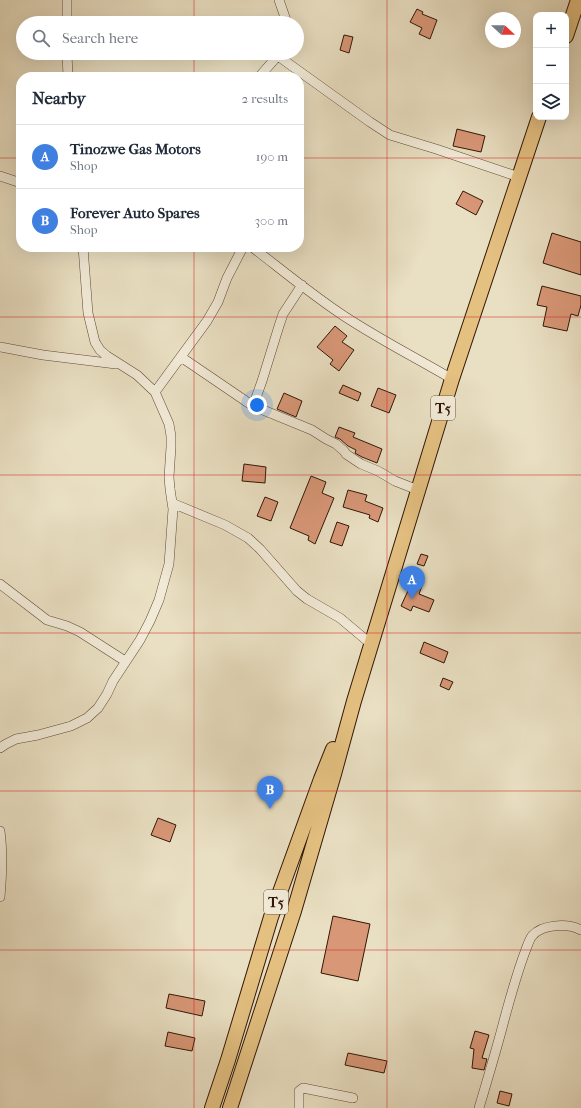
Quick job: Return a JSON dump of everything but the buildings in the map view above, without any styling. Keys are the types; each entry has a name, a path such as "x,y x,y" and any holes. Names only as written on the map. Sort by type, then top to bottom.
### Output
{"highway":[{"path":"569,26 576,1"},
{"name":"T5","path":"230,1108 294,911 354,701 452,379 538,120"},
{"name":"T5","path":"212,1108 271,917 321,779 354,701"}],"street":[{"path":"67,0 67,16"},
{"path":"279,0 285,16"},
{"path":"67,60 68,72"},
{"path":"263,72 274,60"},
{"path":"287,60 303,72"},
{"path":"304,73 365,119 390,135 519,177"},
{"path":"0,176 16,181"},
{"path":"0,748 16,740 71,726 87,718 98,708 150,621 159,600 169,564 172,535 172,503 169,477 171,436 169,424 155,392 137,375 107,356 100,350 95,342 88,312 83,252"},
{"path":"155,392 214,310 227,278 240,252"},
{"path":"259,252 344,316 379,338 452,379"},
{"path":"253,406 279,326 284,314 302,285"},
{"path":"0,348 43,355 119,364"},
{"path":"181,356 253,406 312,430 336,444 346,454 361,464 378,471 395,481 418,490"},
{"path":"172,503 226,526 248,538 260,549 297,591 307,599 340,618 371,644"},
{"path":"0,584 47,620 80,632 125,661"},
{"path":"0,831 2,845 2,877 0,897"},
{"path":"479,1108 496,1054 520,963 532,937 538,931 545,928 572,926 581,930"},
{"path":"299,1108 299,1091 303,1088 353,1098"}],"place":[{"name":"Tinozwe Gas Motors","path":"412,599"},
{"name":"Forever Auto Spares","path":"270,809"}]}
